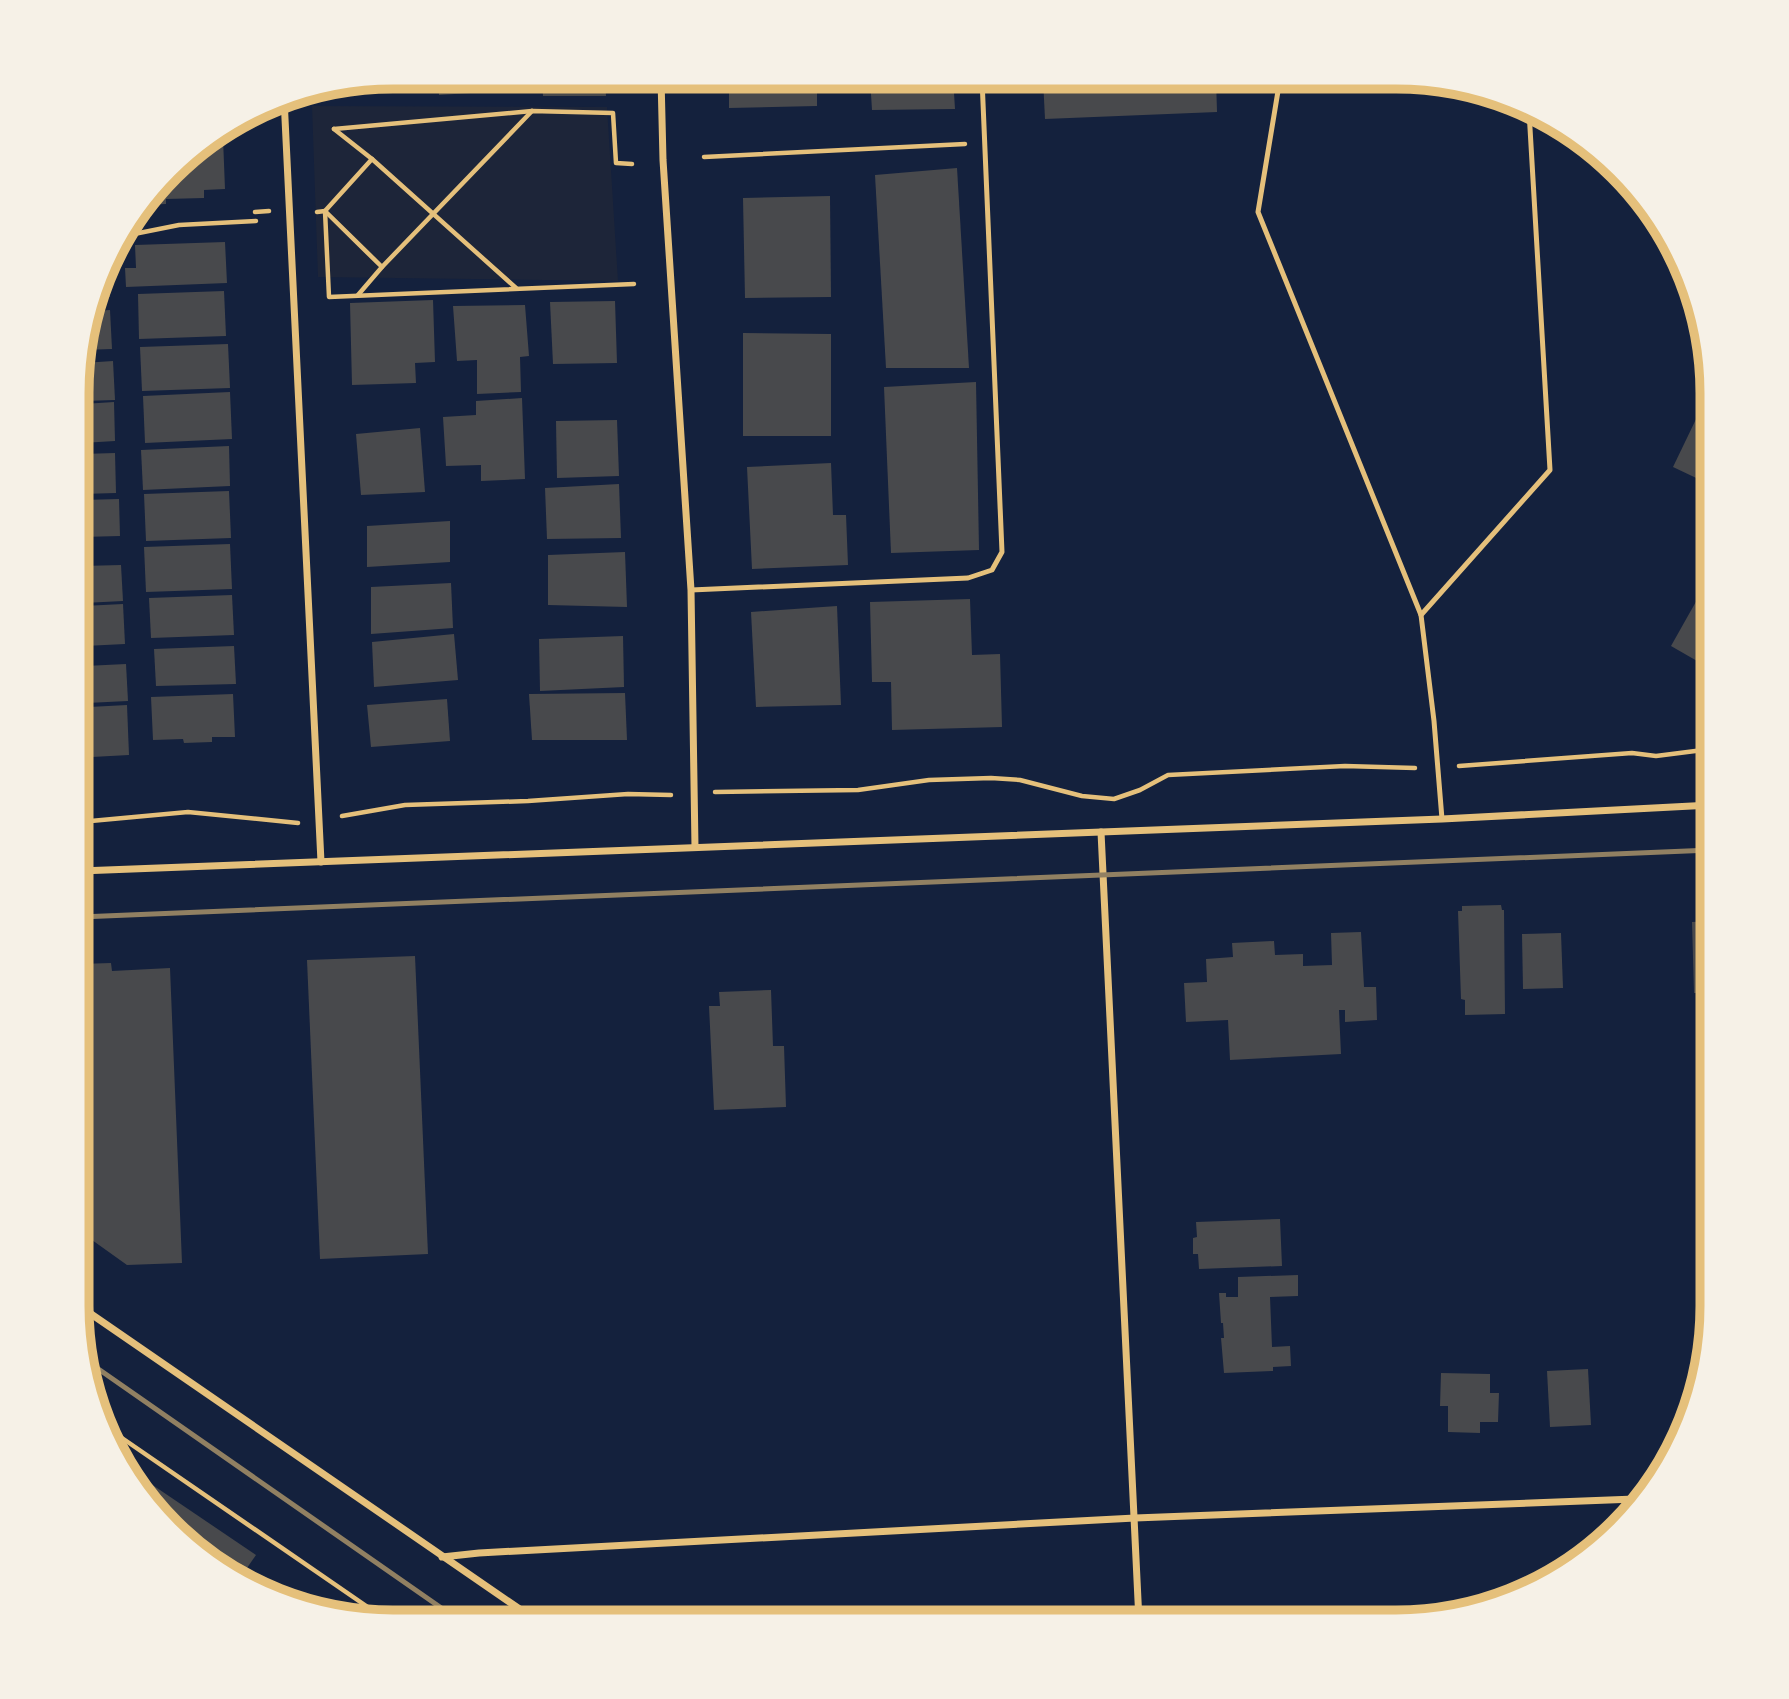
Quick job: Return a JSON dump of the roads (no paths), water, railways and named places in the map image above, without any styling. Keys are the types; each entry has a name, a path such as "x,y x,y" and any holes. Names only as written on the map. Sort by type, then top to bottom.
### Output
{"street":[{"path":"661,89 663,160 691,590 695,847"},
{"path":"285,109 321,862"},
{"path":"89,870 1442,819 1700,806"},
{"path":"1101,832 1139,1610"},
{"path":"89,1313 520,1610"},
{"path":"442,1558 479,1553 1135,1518 1630,1499"}],"lane":[{"path":"691,590 968,578 992,570 1002,552 982,89"},
{"path":"1278,89 1258,212 1421,615 1442,819"},
{"path":"1421,615 1550,470 1530,121"}],"railway":[{"path":"89,917 1700,850"},
{"path":"96,1367 444,1610"}]}
